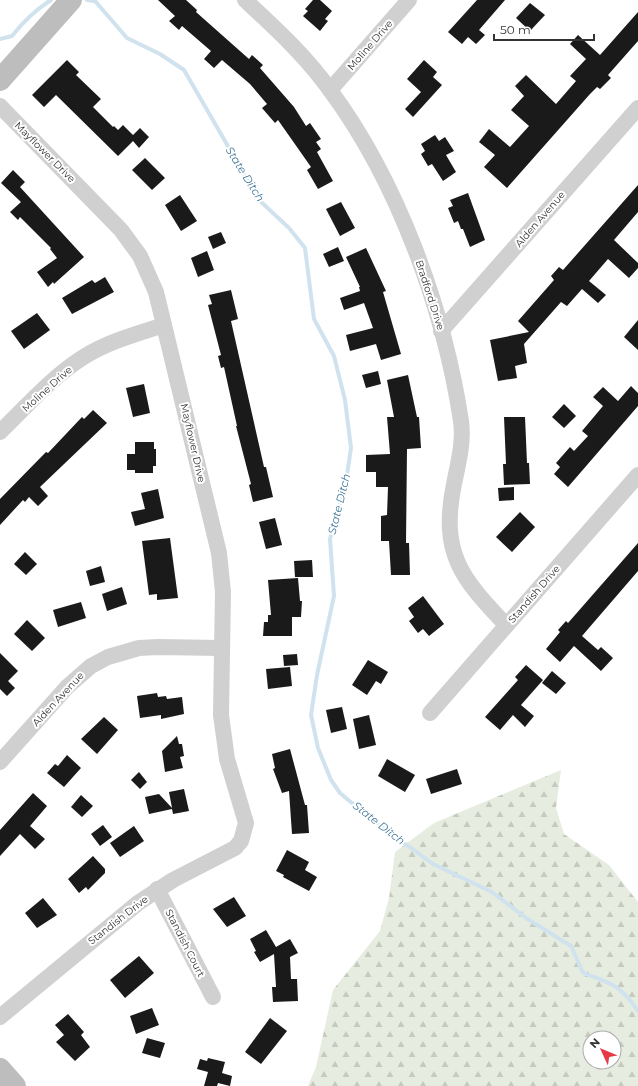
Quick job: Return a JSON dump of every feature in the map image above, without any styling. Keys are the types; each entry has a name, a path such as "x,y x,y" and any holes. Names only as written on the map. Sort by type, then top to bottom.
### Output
{"main road":[{"path":"0,80 71,0"}],"street":[{"name":"Bradford Drive","path":"245,0 288,41 330,90 370,154 403,221 421,267 441,331 451,369 462,423 462,442 448,515 452,546 457,564 466,580 479,597 506,625"},
{"name":"Moline Drive","path":"330,90 409,0"},
{"name":"Mayflower Drive","path":"0,106 130,240 149,273 156,292 219,553 223,592 221,648 222,722 230,772 245,821 243,836"},
{"name":"Alden Avenue","path":"441,331 638,108"},
{"name":"Moline Drive","path":"0,432 51,382 82,358 123,338 164,325"},
{"name":"Standish Drive","path":"430,713 638,475"},
{"name":"Alden Avenue","path":"0,762 76,678 91,666 102,660 132,649 152,647 221,648"},
{"name":"Standish Drive","path":"0,1017 123,914 157,889 196,867 232,851 238,845 243,836"},
{"name":"Standish Court","path":"157,889 213,997"}],"green space":[{"path":"561,770 556,808 564,834 609,865 638,902 638,1086 308,1086 316,1067 333,990 380,931 389,898 395,852 434,823"}],"building":[{"path":"158,0 186,0 197,10 196,12 249,59 252,55 263,65 260,68 294,107 306,126 310,123 321,139 316,142 321,149 317,152 333,181 318,189 307,170 311,167 278,120 275,123 262,108 267,104 250,84 222,60 214,68 204,59 211,51 182,26 179,30 169,21 175,16"},
{"path":"313,0 320,0 332,11 325,19 328,21 320,31 303,16 308,11 305,9"},
{"path":"477,0 505,0 479,30 485,35 476,44 468,37 462,44 448,32"},
{"path":"530,3 545,15 530,31 516,18"},
{"path":"638,12 638,41 608,75 611,78 600,89 597,87 590,94 507,188 484,167 495,155 479,142 489,129 510,147 529,126 511,110 524,96 515,86 526,75 556,104 576,81 570,76 586,59 570,44 578,35 600,55"},
{"path":"67,60 79,72 76,75 101,99 93,107 113,127 114,126 118,130 123,125 133,135 140,128 149,137 139,148 133,141 118,156 56,95 44,107 32,95"},
{"path":"424,60 437,72 433,77 442,85 413,117 405,109 421,92 407,79"},
{"path":"435,135 439,141 445,137 454,151 446,155 456,172 443,181 432,164 428,166 421,154 425,151 421,144"},
{"path":"145,158 165,178 152,190 132,170"},
{"path":"13,170 25,182 20,187 84,257 54,284 53,282 48,287 37,272 57,258 50,249 51,248 20,217 18,220 10,212 21,202 1,183"},
{"path":"638,185 638,212 614,240 638,263 638,268 629,278 608,259 589,281 606,295 598,303 582,289 567,306 561,302 524,344 527,363 515,366 517,378 498,381 490,340 529,332 518,321 554,280 551,276 559,267 563,270"},
{"path":"468,193 485,240 470,247 463,229 461,229 458,221 454,223 448,208 453,206 450,200"},
{"path":"180,195 197,221 181,231 165,205"},
{"path":"341,202 355,228 340,236 326,209"},
{"path":"221,232 226,243 213,249 208,237"},
{"path":"338,247 344,261 329,267 323,254"},
{"path":"366,248 386,291 383,292 401,354 381,360 376,344 350,351 346,335 373,328 364,303 344,310 340,298 360,291 360,287 346,257"},
{"path":"207,251 214,270 198,277 191,258"},
{"path":"105,277 114,292 72,314 62,298 92,280 95,283"},
{"path":"231,290 238,319 231,321 264,467 266,467 273,497 253,502 249,485 251,484 236,426 224,367 221,368 218,356 221,355 208,305 212,304 209,295"},
{"path":"37,313 50,330 24,349 11,331"},
{"path":"638,320 638,350 624,337"},
{"path":"378,371 381,384 366,388 362,375"},
{"path":"408,375 417,417 419,417 421,448 407,449 406,543 409,543 410,575 391,575 389,541 381,541 381,516 387,515 388,487 376,487 376,472 366,472 366,455 390,454 387,417 394,417 387,380"},
{"path":"144,384 150,413 133,417 126,388"},
{"path":"631,386 638,393 638,406 568,487 554,474 560,467 556,463 570,447 574,451 588,436 582,431 603,406 593,397 603,387 618,401"},
{"path":"564,404 576,416 564,428 552,417"},
{"path":"93,410 107,423 40,487 48,496 38,506 29,497 25,502 23,500 0,525 0,499 46,452 48,453 82,417 84,419"},
{"path":"504,417 525,417 527,463 529,463 530,484 504,485 503,464 506,464"},
{"path":"135,442 154,442 154,449 156,449 156,466 153,466 153,473 135,473 135,470 127,470 127,454 135,454"},
{"path":"514,487 514,500 499,501 498,488"},
{"path":"158,489 164,518 135,526 131,512 145,509 141,493"},
{"path":"520,512 535,527 512,552 496,537"},
{"path":"275,518 282,545 266,549 259,522"},
{"path":"170,538 178,598 157,600 157,594 149,595 142,541"},
{"path":"638,543 638,571 582,636 598,650 601,647 613,658 601,671 574,646 560,662 546,649 560,632 558,630 566,621 568,623"},
{"path":"25,552 37,564 26,575 14,564"},
{"path":"312,560 313,577 295,577 294,561"},
{"path":"101,566 105,582 90,586 86,571"},
{"path":"298,578 300,601 302,601 301,617 292,617 292,636 263,636 264,622 268,622 268,615 271,615 268,580"},
{"path":"122,587 127,604 107,611 102,594"},
{"path":"423,596 444,624 429,636 423,629 418,633 409,621 414,617 408,608"},
{"path":"81,602 86,618 58,627 53,610"},
{"path":"27,620 45,638 32,651 14,634"},
{"path":"0,653 18,671 8,681 15,688 7,696 0,689"},
{"path":"297,654 298,665 284,666 283,655"},
{"path":"368,660 388,672 381,684 376,681 367,695 352,685"},
{"path":"526,665 543,680 521,705 534,716 525,727 513,715 500,730 485,717 518,680 515,677"},
{"path":"290,667 292,686 268,689 266,669"},
{"path":"552,671 566,683 556,694 542,683"},
{"path":"157,693 158,697 166,696 167,699 182,697 184,714 161,719 161,715 140,718 137,696"},
{"path":"342,707 347,729 331,733 326,710"},
{"path":"369,715 376,745 359,749 353,719"},
{"path":"104,717 118,730 97,754 81,739"},
{"path":"177,736 179,744 182,744 184,756 180,757 183,768 165,772 162,751"},
{"path":"290,749 305,805 307,805 309,833 292,834 289,791 282,793 273,769 275,768 272,754"},
{"path":"67,755 81,768 64,787 47,773 55,764 58,766"},
{"path":"387,759 415,775 405,792 378,776"},
{"path":"457,769 462,784 431,794 426,779"},
{"path":"139,772 147,782 140,789 131,780"},
{"path":"184,789 189,811 173,814 172,809 149,814 145,797 159,794 172,808 169,792"},
{"path":"33,793 47,806 30,826 45,839 35,849 20,834 0,856 0,830"},
{"path":"81,795 93,806 82,817 71,807"},
{"path":"103,825 112,837 100,846 91,834"},
{"path":"134,826 144,841 120,857 110,843"},
{"path":"287,850 309,862 305,870 317,877 309,891 283,877 284,875 276,871"},
{"path":"93,856 105,869 105,873 88,890 86,887 79,893 68,879"},
{"path":"234,897 246,916 227,927 213,909"},
{"path":"43,898 57,915 37,928 25,913"},
{"path":"266,930 276,947 290,939 298,953 290,957 291,979 297,979 298,1001 273,1002 272,987 276,987 274,954 260,962 254,952 256,951 250,939"},
{"path":"139,956 154,973 125,998 110,980"},
{"path":"152,1008 159,1025 136,1034 130,1016"},
{"path":"68,1014 84,1032 81,1035 90,1047 75,1061 56,1042 64,1035 55,1025"},
{"path":"270,1018 287,1031 261,1064 245,1052"},
{"path":"147,1038 165,1043 160,1058 142,1053"},
{"path":"208,1058 225,1062 222,1073 232,1076 230,1086 218,1083 217,1086 204,1086 208,1072 197,1069 200,1059 207,1061"}],"waterway":[{"path":"0,39 12,36 30,16 51,0"},
{"name":"State Ditch","path":"87,0 95,1 127,38 160,54 184,70 259,200 289,228 305,248 314,319 334,356 345,400 351,448 346,482 330,539 334,596 317,675 311,715 318,748 331,780 340,793 371,819 433,864 492,892 526,918 571,946 583,973 615,986 626,996 638,1011"}]}
